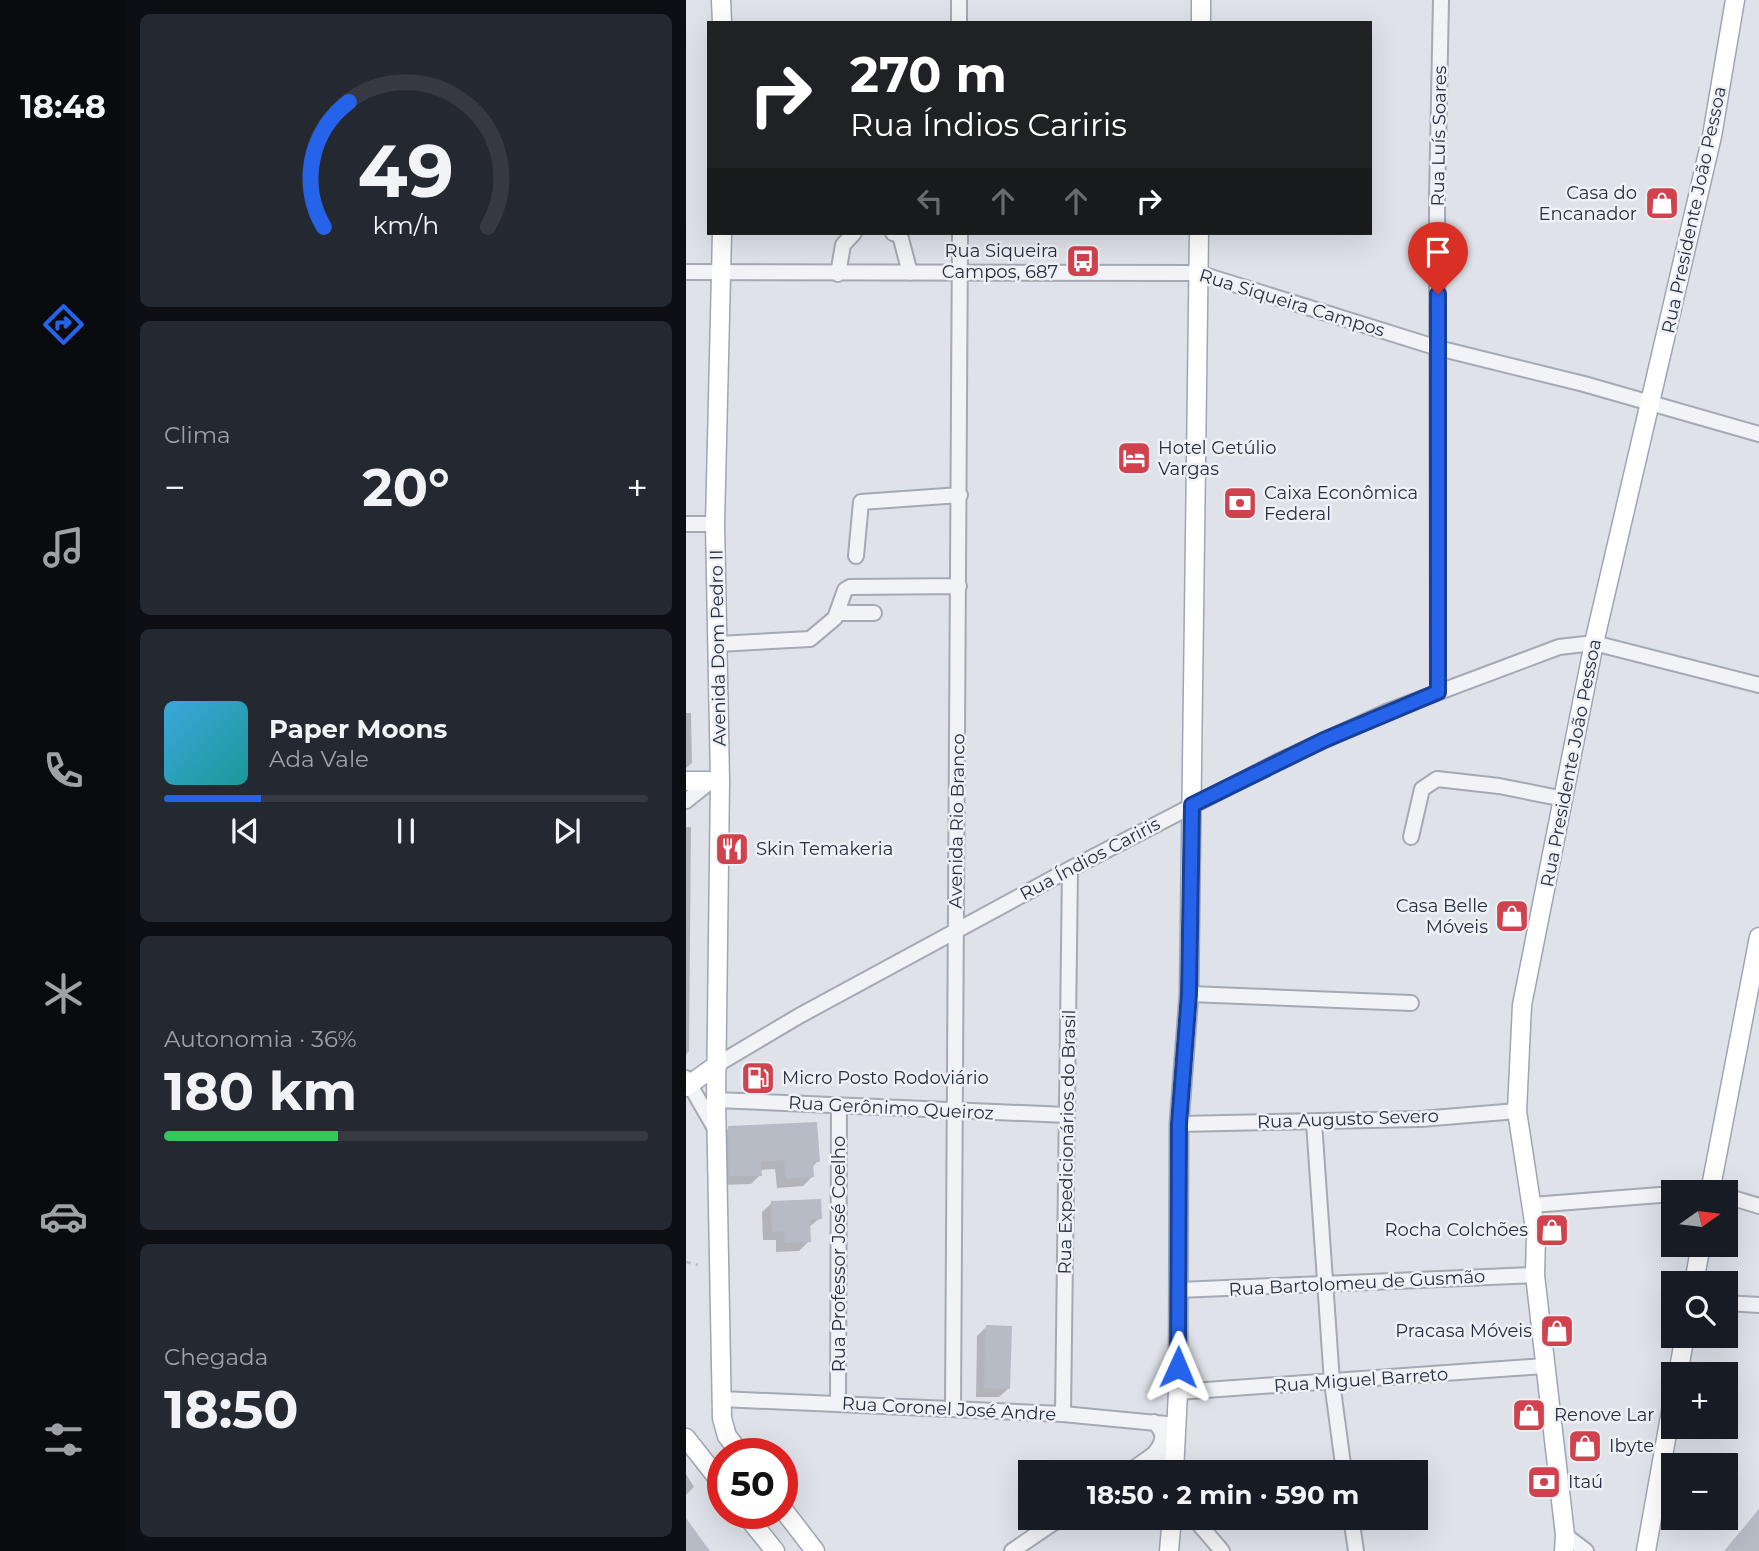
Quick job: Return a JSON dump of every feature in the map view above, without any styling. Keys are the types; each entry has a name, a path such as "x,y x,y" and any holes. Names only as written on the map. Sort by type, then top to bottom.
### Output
{"main road":[{"path":"722,0 722,21"},
{"path":"1201,0 1202,21"},
{"name":"Rua Presidente João Pessoa","path":"1564,1543 1535,1275 1532,1205 1517,1111 1522,1005 1594,643 1652,404 1712,136 1735,0"},
{"name":"Avenida Dom Pedro II","path":"722,235 715,524 718,644 716,1100 721,1399 729,1438"},
{"path":"1174,1460 1178,1392 1179,1124 1189,994 1199,235"},
{"path":"686,782 716,781"},
{"path":"1712,1180 1758,943"},
{"path":"687,1083 718,1063"},
{"path":"686,1438 707,1465"},
{"path":"1646,1551 1666,1439"},
{"path":"758,1529 775,1551"},
{"path":"798,1529 815,1551"},
{"path":"1169,1551 1170,1530"}],"street":[{"path":"959,0 959,21"},
{"name":"Rua Luís Soares","path":"1438,692 1437,198 1441,0"},
{"path":"838,274 843,245 852,235"},
{"path":"900,235 909,273"},
{"name":"Avenida Rio Branco","path":"953,1409 960,235"},
{"name":"Rua Siqueira Campos","path":"686,272 1198,273 1438,348 1759,434"},
{"path":"856,556 861,502 960,495"},
{"path":"686,524 715,524"},
{"path":"718,644 810,639 833,621 847,588 959,586"},
{"path":"837,613 874,612"},
{"path":"1594,643 1759,685"},
{"name":"Rua Índios Cariris","path":"718,1063 1070,869 1324,740 1438,692 1559,647 1594,643"},
{"path":"1411,837 1422,789 1437,779 1499,786 1564,799"},
{"path":"686,801 716,781"},
{"name":"Rua Expedicionários do Brasil","path":"1063,1415 1070,869"},
{"path":"1189,994 1411,1003"},
{"path":"687,1083 718,1133"},
{"name":"Rua Gerônimo Queiroz","path":"716,1100 1067,1115"},
{"name":"Rua Professor José Coelho","path":"838,1402 839,1106"},
{"name":"Rua Augusto Severo","path":"1179,1124 1314,1122 1517,1111"},
{"path":"1314,1122 1332,1382 1342,1460"},
{"path":"1532,1205 1661,1195"},
{"path":"1738,1200 1759,1206"},
{"name":"Rua Bartolomeu de Gusmão","path":"1179,1290 1535,1275"},
{"path":"1738,1304 1759,1305"},
{"name":"Rua Miguel Barreto","path":"1178,1392 1544,1366"},
{"name":"Rua Coronel José Andre","path":"721,1399 838,1402 1063,1415 1177,1425"},
{"path":"1146,1460 1162,1445 1164,1437 1161,1428 1154,1422"},
{"path":"1154,1454 1165,1460"},
{"path":"1012,1551 1043,1530"},
{"path":"1204,1530 1222,1551"},
{"path":"1352,1530 1353,1549"},
{"name":"Rua Presidente João Pessoa","path":"1564,1543 1586,1551"}],"path":[{"path":"686,1262 698,1265"}],"building":[{"path":"817,1122 820,1162 813,1162 814,1177 786,1179 784,1160 761,1162 762,1176 729,1176 728,1126"},
{"path":"821,1199 822,1219 810,1220 811,1242 785,1243 784,1231 772,1232 771,1201"},
{"path":"986,1325 1012,1326 1010,1389 984,1388"},
{"path":"1759,1509 1759,1551 1724,1551"},
{"path":"686,1518 710,1551 686,1551"}],"place":[{"name":"Casa do Encanador","path":"1662,203"},
{"name":"Rua Siqueira Campos, 687","path":"1083,261"},
{"name":"Hotel Getúlio Vargas","path":"1134,458"},
{"name":"Caixa Econômica Federal","path":"1240,503"},
{"name":"Skin Temakeria","path":"732,849"},
{"name":"Casa Belle Móveis","path":"1512,916"},
{"name":"Micro Posto Rodoviário","path":"758,1078"},
{"name":"Rocha Colchões","path":"1552,1230"},
{"name":"Pracasa Móveis","path":"1557,1331"},
{"name":"Renove Lar","path":"1529,1415"},
{"name":"Ibyte","path":"1585,1446"},
{"name":"Itaú","path":"1544,1482"}],"route":[{"path":"1178,1367 1179,1124 1189,994 1192,805 1324,740 1438,692 1438,294"}]}
